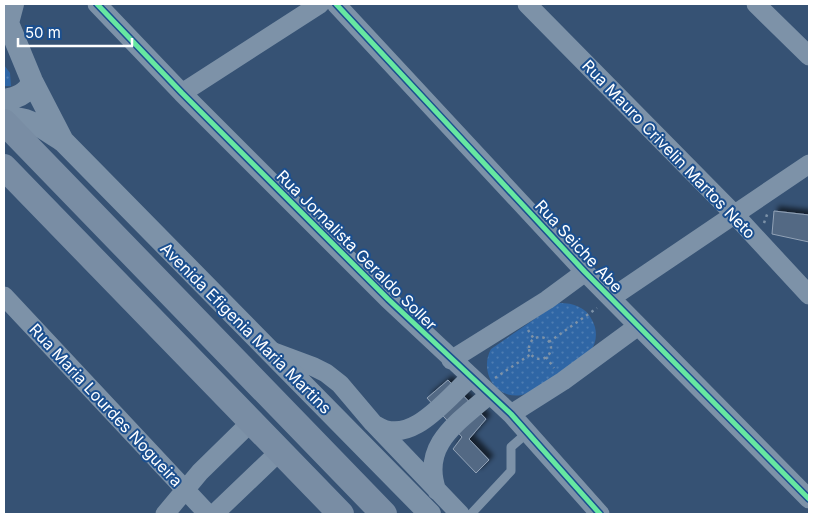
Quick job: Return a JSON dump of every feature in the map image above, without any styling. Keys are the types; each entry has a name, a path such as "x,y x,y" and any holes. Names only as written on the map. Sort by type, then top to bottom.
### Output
{"main road":[{"path":"4,121 384,514"},
{"path":"4,167 341,514"}],"street":[{"path":"13,4 8,23 32,81 63,141"},
{"name":"Rua Jornalista Geraldo Soller","path":"97,4 182,93 451,360 511,414 600,514"},
{"path":"182,93 320,4"},
{"name":"Rua Seiche Abe","path":"336,4 585,272 809,499"},
{"name":"Rua Mauro Crivelin Martos Neto","path":"527,4 734,214 809,295"},
{"path":"756,4 809,56"},
{"path":"4,100 22,94 30,87 32,81"},
{"path":"4,121 11,118 25,120 63,141"},
{"name":"Avenida Efigenia Maria Martins","path":"63,141 430,514"},
{"path":"610,298 809,164"},
{"path":"451,360 526,313 585,272"},
{"name":"Rua Maria Lourdes Nogueira","path":"4,296 208,514"},
{"path":"511,414 563,380 638,326"},
{"path":"270,351 326,373 340,384 373,423 460,514"},
{"path":"373,423 383,430 395,432 413,428 480,387"},
{"path":"437,491 433,465 441,440 480,387"},
{"path":"165,514 186,489 251,422"},
{"path":"214,514 280,451"}],"lane":[{"path":"471,514 511,472 511,447 528,433"}],"path":[{"path":"765,230 764,222 772,208"},
{"path":"549,342 610,298"},
{"path":"542,337 549,342 551,350 546,357 538,359 531,354 530,346 534,339 542,337"},
{"path":"480,387 531,354"}],"shaded area":[{"path":"4,65 10,73 11,86 4,86"},
{"path":"560,303 570,304 583,309 594,324 596,336 590,352 546,383 527,393 512,395 504,393 497,388 488,375 488,357 491,349"}],"building":[{"path":"774,211 809,215 809,242 772,234"},
{"path":"448,380 486,419 469,439 489,460 476,473 453,449 462,437 427,398"}],"cycle path":[{"path":"97,4 182,93 388,299 511,414 600,514"},
{"path":"336,4 585,272 809,499"}]}
